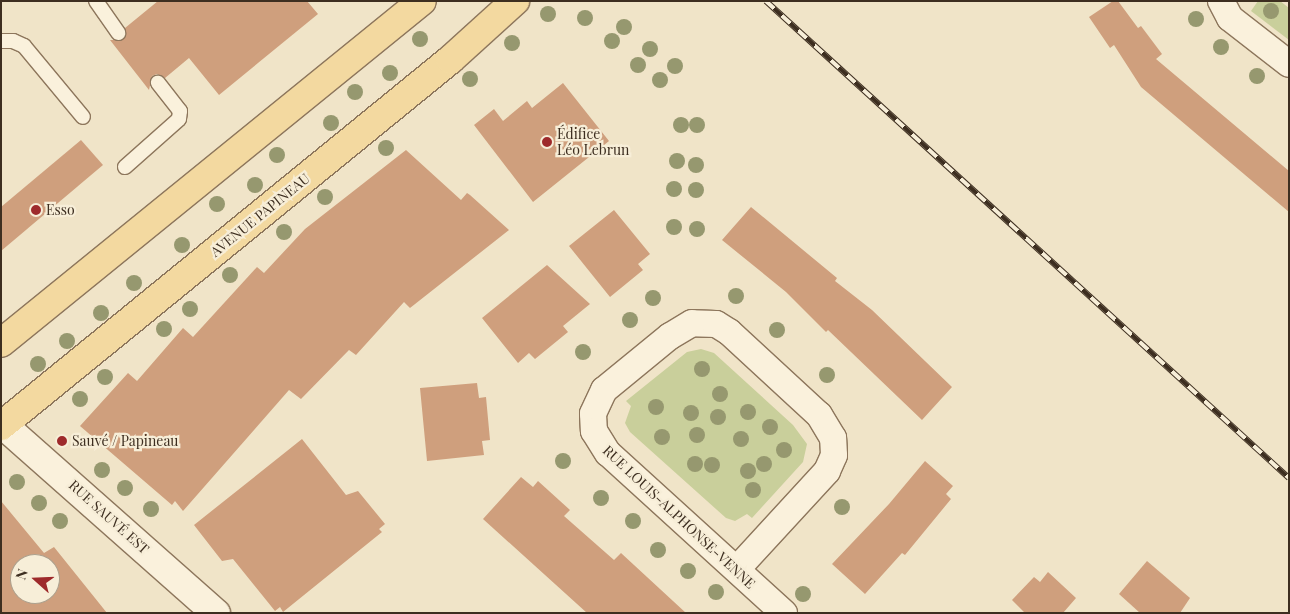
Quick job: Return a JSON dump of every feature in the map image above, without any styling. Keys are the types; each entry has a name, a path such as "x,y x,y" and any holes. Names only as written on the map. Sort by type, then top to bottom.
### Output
{"main road":[{"path":"1,343 422,1"},
{"name":"AVENUE PAPINEAU","path":"2,424 435,72 516,1"},
{"name":"RUE SAUVÉ EST","path":"2,424 216,613"}],"street":[{"path":"1221,1 1234,22 1289,64"},
{"name":"RUE LOUIS-ALPHONSE-VENNE","path":"737,569 828,471 834,447 826,423 729,332 708,322 684,326 609,386 599,397 593,414 594,431 602,447 784,613"}],"lane":[{"path":"96,1 118,33"},
{"path":"1,41 13,41 24,46 83,117"},
{"path":"125,167 179,119 180,111 158,83"}],"green space":[{"path":"1258,1 1280,1 1289,8 1289,40 1251,11"},
{"path":"701,349 714,353 793,425 807,444 803,462 752,518 747,514 735,521 726,518 630,432 625,423 631,406 626,401 687,352"}],"building":[{"path":"158,1 307,1 318,14 219,95 189,58 165,78 157,74 152,76 149,90 110,40 123,40 125,28"},
{"path":"1113,1 1118,1 1138,28 1141,26 1162,54 1156,59 1289,171 1289,212 1141,87 1114,45 1110,48 1089,17"},
{"name":"Édifice Léo Lebrun","path":"563,83 609,141 533,202 474,125 494,109 503,121 527,101 532,108"},
{"path":"81,140 103,165 1,251 1,207"},
{"path":"406,150 461,200 467,193 509,230 410,308 404,302 356,355 349,350 301,399 289,390 183,511 175,501 172,505 80,426 128,373 137,381 183,328 193,337 257,267 264,273 305,229"},
{"path":"751,207 837,278 835,281 872,310 952,387 922,420 828,330 826,332 786,292 722,240"},
{"path":"614,210 650,254 638,264 643,270 610,297 569,246"},
{"path":"547,265 590,304 563,326 568,332 535,359 529,353 518,363 482,318"},
{"path":"477,383 479,398 486,397 490,440 482,441 484,455 427,461 420,388"},
{"path":"302,439 346,495 358,491 385,524 379,529 382,532 283,612 280,607 275,611 233,559 222,561 194,525"},
{"path":"925,461 953,486 946,494 951,499 905,555 902,553 865,594 832,564 889,504"},
{"path":"521,477 533,487 538,481 570,510 564,516 614,560 621,553 686,613 587,613 483,519"},
{"path":"1,501 44,553 54,547 60,554 10,554 10,604 60,604 60,554 107,613 1,613"},
{"path":"1147,561 1190,598 1180,613 1140,613 1119,594"},
{"path":"1048,572 1076,598 1063,613 1025,613 1012,600 1034,577 1040,582"}],"railway":[{"path":"766,1 1289,478"}],"place":[{"name":"Édifice Léo Lebrun","path":"547,142"},
{"name":"Esso","path":"36,210"},
{"name":"Sauvé / Papineau","path":"62,441"}]}
